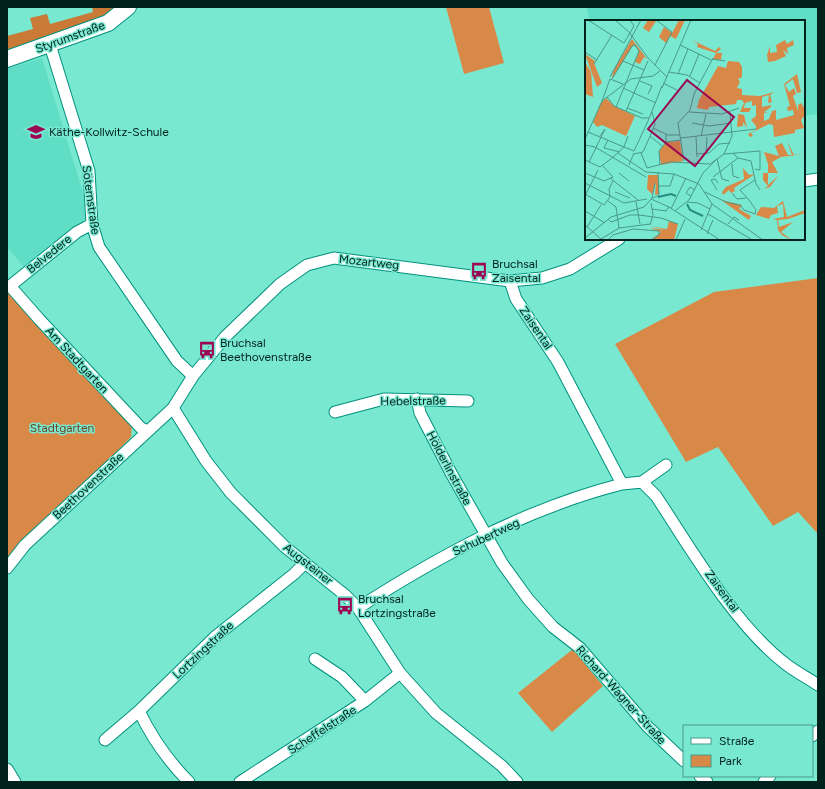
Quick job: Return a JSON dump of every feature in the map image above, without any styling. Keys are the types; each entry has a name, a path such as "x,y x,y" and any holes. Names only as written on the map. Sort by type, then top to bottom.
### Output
{"main road":[{"name":"Styrumstraße","path":"7,59 50,45 108,23 128,7"}],"street":[{"name":"Söternstraße","path":"50,45 89,171 92,224 99,247 178,361 193,376"},
{"path":"805,181 818,179"},
{"name":"Belvedere","path":"8,286 77,232 92,224"},
{"name":"Mozartweg","path":"173,408 193,376 225,337 280,284 307,264 334,258 510,281 542,278 570,269 617,240"},
{"name":"Zaisental","path":"510,281 516,299 558,362 622,484"},
{"name":"Am Stadtgarten","path":"8,286 141,428 148,431"},
{"name":"Hebelstraße","path":"335,412 384,399 468,401"},
{"name":"Hölderlinstraße","path":"417,399 420,413 486,535"},
{"name":"Beethovenstraße","path":"7,568 25,545 173,408"},
{"name":"Augsteiner","path":"173,408 206,461 231,493 271,534 304,564 334,584 358,608 400,673 436,713 502,766 517,782"},
{"path":"622,484 642,482 666,465"},
{"name":"Zaisental","path":"642,482 656,496 731,606 762,643 787,665 818,685"},
{"name":"Schubertweg","path":"358,608 425,567 486,535 574,499 622,484"},
{"name":"Richard-Wagner-Straße","path":"486,535 502,563 528,599 553,627 580,648 648,727 683,761"},
{"name":"Lortzingstraße","path":"105,740 139,711 216,636 294,574 304,564"},
{"path":"315,659 342,677 365,702"},
{"name":"Scheffelstraße","path":"240,782 365,702 400,673"},
{"path":"139,711 149,732 167,758 189,782"},
{"path":"7,769 15,782"}],"shaded area":[{"path":"92,7 118,7 109,14 7,59 7,36 33,29 30,18 47,14 50,24 93,12"},
{"path":"587,7 818,7 818,114 805,116 805,20 589,20"},
{"name":"Käthe-Kollwitz-Schule","path":"42,58 84,196 88,219 24,267 7,247 7,69"}],"green space":[{"path":"446,7 489,7 504,63 464,74"},
{"path":"818,278 818,534 798,512 773,526 718,447 686,462 615,344 714,292"},
{"name":"Stadtgarten","path":"7,282 132,425 131,437 7,565"},
{"path":"573,649 603,686 552,732 518,693"}],"place":[{"name":"Käthe-Kollwitz-Schule","path":"36,132"},
{"name":"Bruchsal Zaisental","path":"479,271"},
{"name":"Bruchsal Beethovenstraße","path":"207,350"},
{"name":"Bruchsal Lortzingstraße","path":"345,606"}]}
